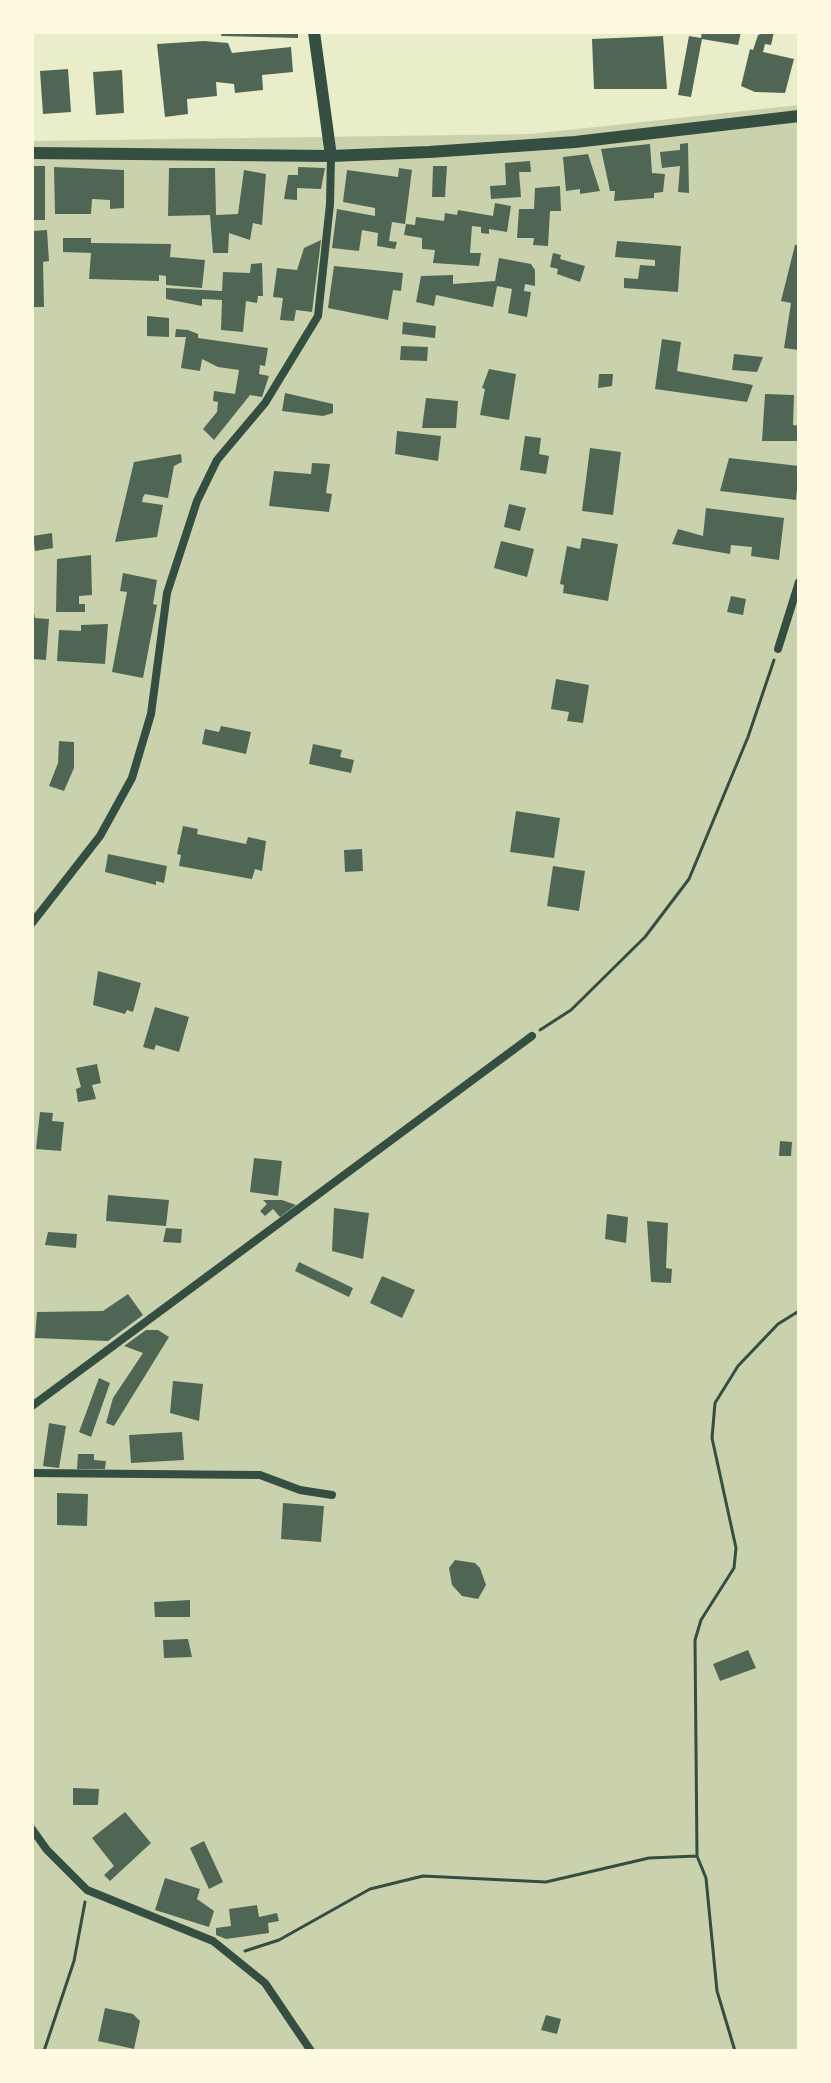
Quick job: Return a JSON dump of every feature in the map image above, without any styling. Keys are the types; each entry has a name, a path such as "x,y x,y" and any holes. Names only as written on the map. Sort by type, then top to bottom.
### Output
{"street":[{"path":"32,923 100,836 132,778 151,714 167,593 197,501 217,460 265,403 318,316 330,204 331,156 314,32"},
{"path":"32,153 331,156 575,142 799,116"},
{"path":"778,649 799,582"},
{"path":"32,1406 532,1036"},
{"path":"32,1473 260,1475 300,1490 332,1495"},
{"path":"32,1829 47,1850 87,1890 213,1941 265,1983 311,2051"}],"path":[{"path":"532,1036 571,1010 645,937 689,879 748,737 778,649"},
{"path":"735,2051 717,1991 706,1878 697,1856 695,1640 701,1620 734,1568 736,1548 712,1438 715,1403 738,1366 778,1324 799,1311"},
{"path":"228,1953 279,1940 370,1889 423,1876 546,1882 649,1858 697,1856"},
{"path":"44,2051 74,1961 87,1890"}],"green space":[{"path":"799,105 799,2051 32,2051 32,141 531,134"}],"building":[{"path":"222,32 298,32 298,38 221,36"},
{"path":"702,32 741,32 738,45 702,39 691,97 678,95 689,36 701,38"},
{"path":"774,32 771,45 765,44 763,52 794,59 785,93 755,92 741,86 750,49 753,50 758,35"},
{"path":"663,36 667,89 594,89 592,39"},
{"path":"228,43 232,53 291,47 293,72 262,75 263,90 235,93 234,84 216,82 217,96 187,99 188,114 165,117 157,44"},
{"path":"68,69 71,112 43,114 40,71"},
{"path":"122,70 124,113 96,115 93,72"},
{"path":"688,143 689,193 678,192 680,166 662,168 660,152 680,150 680,144"},
{"path":"650,144 652,173 665,174 663,192 654,193 654,198 614,201 615,191 610,191 601,149"},
{"path":"588,154 600,191 580,194 580,189 566,191 563,157"},
{"path":"530,161 531,172 519,172 521,197 491,199 490,186 506,185 505,163"},
{"path":"32,166 45,166 45,220 32,220"},
{"path":"433,166 447,166 445,197 432,197"},
{"path":"54,167 124,170 124,208 110,209 110,200 92,199 91,214 55,214"},
{"path":"298,167 325,168 321,189 297,188 297,200 284,199 288,175 298,175"},
{"path":"169,168 215,168 216,215 238,214 244,170 266,174 262,225 253,223 250,240 229,233 228,253 213,253 210,215 168,216"},
{"path":"399,168 412,170 405,224 392,222 389,241 397,242 395,249 377,246 378,233 362,230 359,251 332,248 337,209 375,216 375,208 343,202 347,170 398,177"},
{"path":"560,186 561,211 550,211 548,246 533,245 534,238 517,238 519,209 534,209 535,188"},
{"path":"495,203 511,206 507,232 489,229 489,234 481,233 481,227 472,226 470,253 481,253 479,266 433,263 435,250 422,249 422,238 404,235 406,224 415,225 416,217 444,221 445,213 457,215 458,210 493,216"},
{"path":"47,230 49,261 43,262 44,307 32,307 32,231"},
{"path":"63,238 91,238 91,243 171,244 170,257 205,260 202,288 166,285 166,276 159,275 159,281 89,279 91,253 63,252"},
{"path":"321,240 312,312 296,310 294,321 280,320 283,298 273,297 277,268 297,270 304,248"},
{"path":"617,241 681,246 678,292 624,288 624,278 638,279 640,265 655,266 655,260 615,257"},
{"path":"795,245 799,245 799,350 784,348 791,303 781,301"},
{"path":"553,253 561,255 560,259 585,266 580,282 557,274 558,269 550,267"},
{"path":"499,258 531,264 535,270 535,286 525,284 524,291 531,292 527,317 508,313 512,289 497,286 493,307 436,295 434,306 416,302 421,276 453,275 453,284 495,281"},
{"path":"262,263 263,296 258,296 257,303 246,301 243,332 221,330 222,300 202,299 202,306 166,299 166,288 222,291 223,272 250,273 251,264"},
{"path":"334,266 403,273 401,291 393,290 388,320 328,308"},
{"path":"147,316 169,318 169,337 147,336"},
{"path":"403,322 436,326 435,338 402,334"},
{"path":"176,329 198,334 198,338 268,348 265,366 260,365 259,374 269,376 262,397 250,395 214,440 203,429 217,412 218,402 213,401 214,391 235,394 239,370 218,367 202,359 200,371 181,368 186,337 175,337"},
{"path":"662,339 681,342 677,371 753,385 747,402 655,389"},
{"path":"401,346 428,347 427,361 400,360"},
{"path":"734,354 763,357 757,372 732,370"},
{"path":"489,369 516,374 509,420 480,415 485,389 482,388"},
{"path":"599,374 613,374 612,386 598,388"},
{"path":"285,393 333,404 333,413 323,416 282,411"},
{"path":"765,394 794,395 793,425 799,426 799,441 762,441"},
{"path":"426,398 458,401 456,428 422,428"},
{"path":"397,431 441,436 438,461 395,454"},
{"path":"525,436 541,438 539,454 549,456 546,474 520,470"},
{"path":"590,448 621,452 613,515 582,511"},
{"path":"181,454 182,462 174,466 168,498 145,494 143,497 142,502 163,505 157,537 115,542 134,462"},
{"path":"729,458 799,466 796,500 720,491"},
{"path":"312,463 330,464 326,493 332,494 329,512 269,506 274,471 311,474"},
{"path":"509,504 526,508 520,531 504,527"},
{"path":"706,508 784,518 779,560 751,556 752,547 731,545 730,554 672,544 678,529 703,536"},
{"path":"52,533 53,548 35,551 33,536"},
{"path":"582,538 618,544 608,601 563,593 564,585 560,584 567,546 580,549"},
{"path":"501,541 534,549 527,577 494,568"},
{"path":"91,555 92,595 79,596 79,604 85,604 85,612 56,612 57,559"},
{"path":"123,573 157,580 153,604 157,605 143,678 112,672 127,592 120,591"},
{"path":"731,596 746,599 743,615 727,612"},
{"path":"32,602 35,618 49,619 46,660 32,659"},
{"path":"108,624 105,664 57,661 59,630 81,631 81,625"},
{"path":"556,679 589,685 583,723 567,721 569,712 551,709"},
{"path":"221,726 251,732 246,754 202,744 205,729 219,732"},
{"path":"59,741 74,742 74,768 64,791 49,786 58,763"},
{"path":"313,744 342,750 340,757 354,760 351,773 309,764"},
{"path":"516,811 560,818 554,858 510,852"},
{"path":"183,826 198,829 197,834 246,844 248,837 266,841 262,871 255,869 252,879 179,866 181,855 177,854"},
{"path":"362,849 363,871 345,872 344,850"},
{"path":"108,854 167,866 164,883 156,881 156,885 105,872"},
{"path":"553,866 585,871 579,911 547,906"},
{"path":"98,971 141,983 133,1012 127,1010 125,1014 93,1005"},
{"path":"155,1007 189,1017 179,1052 156,1045 154,1050 143,1047"},
{"path":"97,1064 101,1083 92,1085 96,1099 78,1102 76,1089 81,1087 76,1068"},
{"path":"40,1112 53,1113 52,1121 64,1122 61,1151 36,1149"},
{"path":"780,1141 792,1142 791,1156 779,1156"},
{"path":"254,1158 282,1161 278,1196 250,1192"},
{"path":"108,1195 169,1200 166,1226 106,1221"},
{"path":"263,1200 282,1200 296,1205 280,1217 273,1209 265,1216 260,1211 267,1204"},
{"path":"334,1208 369,1213 363,1259 332,1251"},
{"path":"607,1214 628,1217 626,1243 605,1239"},
{"path":"647,1221 668,1223 666,1268 672,1269 671,1283 651,1282"},
{"path":"166,1228 182,1229 181,1243 163,1242"},
{"path":"48,1232 77,1234 76,1248 45,1245"},
{"path":"299,1262 353,1288 349,1297 295,1271"},
{"path":"382,1276 415,1290 402,1318 370,1303"},
{"path":"128,1294 143,1315 108,1341 35,1338 37,1312 103,1311"},
{"path":"146,1330 158,1330 169,1337 114,1426 106,1423 113,1398 143,1353 124,1346"},
{"path":"99,1378 110,1383 91,1437 79,1432"},
{"path":"173,1381 203,1384 199,1421 170,1413"},
{"path":"49,1423 66,1426 59,1468 43,1466"},
{"path":"182,1432 184,1460 131,1463 129,1435"},
{"path":"78,1454 94,1454 94,1460 106,1461 105,1469 77,1469"},
{"path":"57,1493 88,1494 87,1526 57,1525"},
{"path":"283,1503 324,1506 321,1542 281,1539"},
{"path":"455,1560 475,1563 480,1568 486,1585 478,1599 462,1596 452,1585 449,1568"},
{"path":"190,1600 190,1617 155,1617 154,1602"},
{"path":"188,1639 192,1657 164,1658 163,1640"},
{"path":"748,1650 756,1668 720,1681 713,1664"},
{"path":"73,1788 99,1789 98,1805 73,1805"},
{"path":"125,1812 151,1843 110,1881 104,1875 114,1866 92,1838"},
{"path":"204,1841 223,1882 209,1889 190,1848"},
{"path":"165,1878 200,1889 197,1899 214,1911 209,1927 155,1910"},
{"path":"257,1905 259,1917 277,1913 279,1921 268,1923 269,1933 226,1939 216,1935 216,1928 231,1926 229,1909"},
{"path":"105,2008 133,2014 140,2021 134,2049 98,2041"},
{"path":"546,2015 561,2019 557,2034 541,2030"}]}
